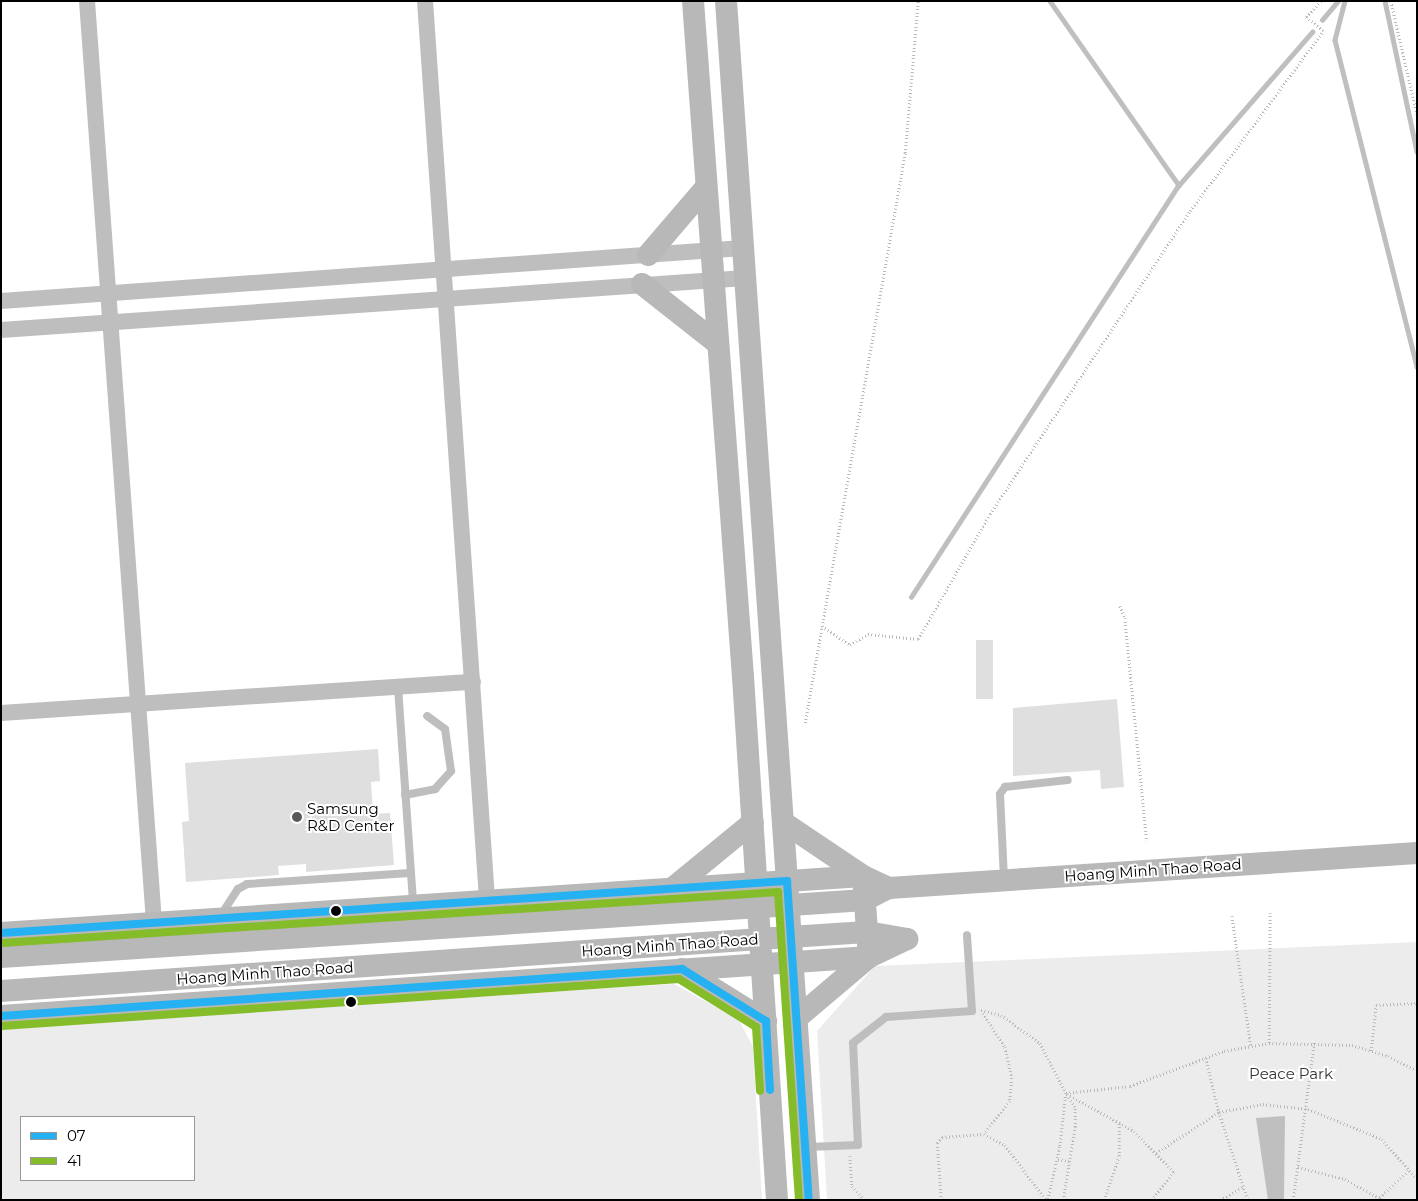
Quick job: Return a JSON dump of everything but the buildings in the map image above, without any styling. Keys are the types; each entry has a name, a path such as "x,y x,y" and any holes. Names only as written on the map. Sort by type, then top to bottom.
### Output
{"main road":[{"path":"693,1 759,906 777,1200"},
{"path":"726,1 809,1200"},
{"path":"648,255 706,187"},
{"path":"642,284 718,344"},
{"path":"676,911 674,887 753,822"},
{"path":"783,822 863,876 865,900 869,957 797,1018"},
{"name":"Hoang Minh Thao Road","path":"1,957 865,900 889,888 1417,853"},
{"name":"Hoang Minh Thao Road","path":"1,933 863,876 889,888"},
{"name":"Hoang Minh Thao Road","path":"1,991 867,932 907,940 869,957 1,1016"},
{"path":"680,944 682,969 766,1021"}],"street":[{"path":"87,1 154,922"},
{"path":"425,1 487,900"},
{"path":"1,301 743,248"},
{"path":"1,330 745,278"},
{"path":"1,713 473,682"}],"lane":[{"path":"398,687 413,905"},
{"path":"405,795 435,789 449,777 449,738 438,721 427,716"},
{"path":"1004,880 1000,794 1005,787 1068,780"},
{"path":"219,918 238,889 247,884 410,873"},
{"path":"806,1147 858,1145 853,1043 886,1016 976,1010 967,935"}],"path":[{"path":"805,724 905,153 918,1"},
{"path":"822,626 850,644 868,634 918,638 990,514 1190,211 1323,31 1306,17 1321,1"},
{"path":"1391,1 1417,114"},
{"path":"1120,606 1125,618 1147,841"},
{"path":"1269,1043 1270,913"},
{"path":"1232,916 1251,1046"},
{"path":"1371,1051 1376,1005 1417,1002"},
{"path":"976,1010 1000,1015 1040,1043 1074,1107 1072,1162 1063,1200"},
{"path":"976,1010 1005,1047 1012,1078 1006,1108 984,1134"},
{"path":"1293,1200 1308,1109 1314,1042"},
{"path":"1066,1093 1130,1086 1206,1058 1269,1043 1314,1042 1371,1051 1417,1071"},
{"path":"1206,1058 1219,1112 1248,1200"},
{"path":"1066,1093 1119,1122 1156,1153 1174,1172 1152,1200"},
{"path":"1047,1200 1058,1159 1066,1093"},
{"path":"1156,1153 1219,1112 1263,1104 1308,1109 1382,1139 1417,1179"},
{"path":"1104,1200 1119,1156 1119,1122"},
{"path":"941,1200 938,1143 942,1138 984,1134 1005,1145 1047,1200"},
{"path":"849,1145 852,1186 865,1200"},
{"path":"1058,1159 1072,1162"},
{"path":"1298,1167 1345,1179 1378,1199 1410,1169"},
{"path":"1220,1200 1244,1186"}],"green space":[{"name":"Peace Park","path":"1417,942 1417,1200 827,1200 817,1031 875,966"},
{"path":"674,984 739,1020 753,1047 762,1200 1,1200 1,1028"}],"shaded area":[{"path":"1285,1116 1284,1199 1268,1200 1256,1118"}],"waterway":[{"path":"1050,1 1179,185"},
{"path":"1322,20 1338,1"},
{"path":"1345,1 1335,40 1417,367"},
{"path":"1385,1 1417,152"},
{"path":"911,597 1179,185 1312,32"}],"transit line":[{"name":"07","path":"1,933 787,881 809,1200"},
{"name":"41","path":"2,943 778,892 799,1200"},
{"name":"07","path":"1,1016 682,969 766,1021 770,1090"},
{"name":"41","path":"2,1026 679,979 756,1027 760,1091"}],"place":[{"name":"Samsung R&D Center","path":"297,817"}]}
